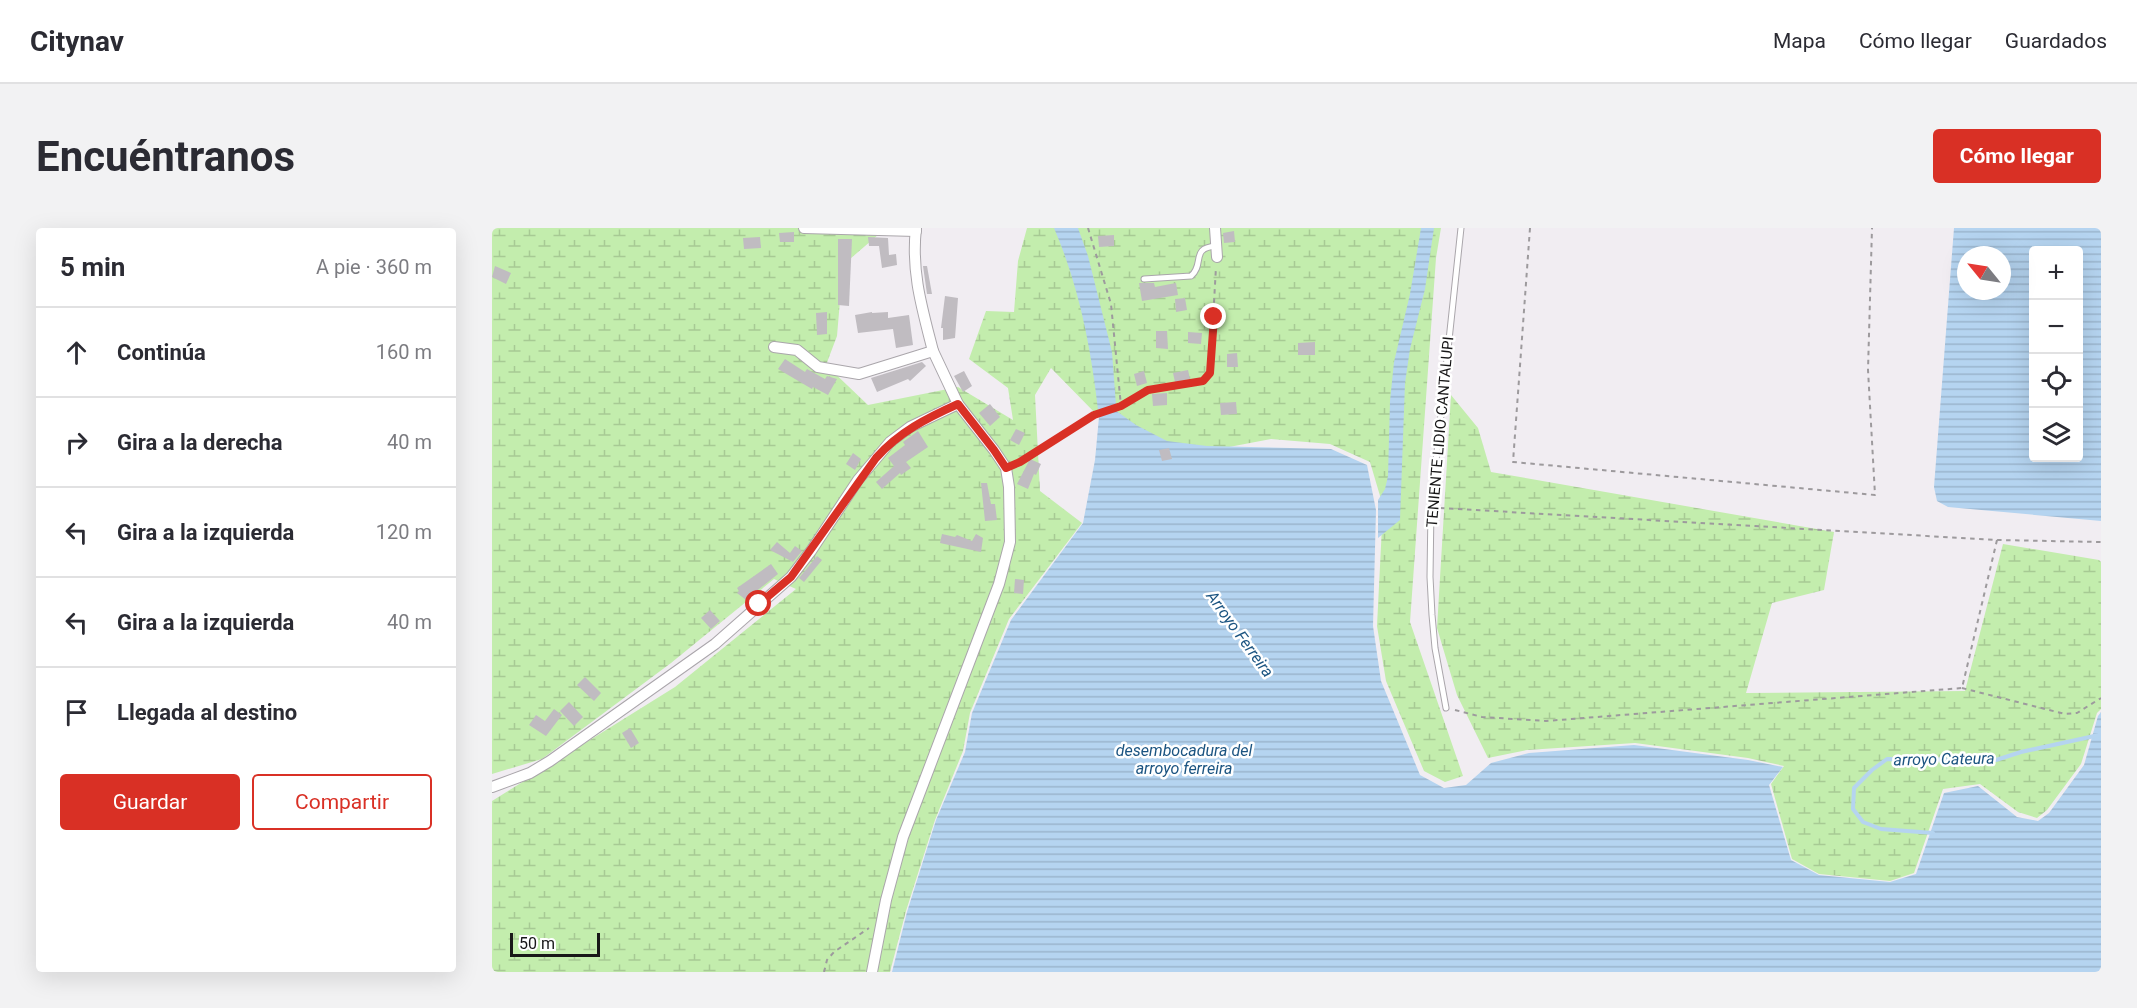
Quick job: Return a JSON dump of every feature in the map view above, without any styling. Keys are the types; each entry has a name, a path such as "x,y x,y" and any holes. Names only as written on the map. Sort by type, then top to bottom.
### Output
{"street":[{"path":"804,228 916,229 915,277 933,351 958,404 1006,468 1009,487 1011,542 999,584 903,837 883,918 873,972"},
{"path":"1215,228 1217,251"},
{"path":"774,347 797,350 818,367 859,374 933,351"},
{"path":"492,787 530,772 550,761 715,644 791,577 858,480 890,442 910,427 958,404"}],"lane":[{"name":"TENIENTE LIDIO CANTALUPI","path":"1446,708 1436,658 1432,615 1431,508 1461,228"},
{"path":"1144,279 1191,276 1196,272 1200,252 1206,247 1217,251"}],"path":[{"path":"1088,228 1111,304 1119,407"},
{"path":"1530,228 1513,462 1875,495 1868,370 1872,228"},
{"path":"1006,468 1020,462 1094,415 1119,407 1148,390 1203,381 1210,373 1217,251"},
{"path":"1431,508 1997,540 2101,542"},
{"path":"1962,687 1997,540"},
{"path":"1446,708 1482,717 1546,721 1962,687 2065,714 2077,713 2101,698"},
{"path":"824,972 827,960 834,952 883,918"}],"green space":[{"path":"492,228 886,228 843,265 837,336 826,365 868,405 958,387 1013,420 1008,388 969,359 986,311 1014,312 1018,261 1027,228 1441,228 1436,258 1410,622 1463,776 1445,782 1424,771 1386,681 1377,626 1383,506 1370,462 1330,444 1271,439 1208,451 1169,449 1134,429 1115,409 1098,416 1051,368 1035,395 1040,491 1082,523 1009,619 970,713 963,751 935,820 906,911 890,972 492,972 492,801 675,687 796,589 774,579 671,663 542,759 492,774"},
{"path":"1451,395 1478,428 1491,472 1834,532 1824,590 1772,603 1746,693 1965,691 2003,544 2099,560 2101,562 2101,709 2097,713 2081,764 2047,810 2037,818 2018,812 1980,784 1943,789 1914,873 1890,881 1819,874 1792,859 1771,784 1784,766 1748,758 1635,743 1527,750 1488,758 1457,695 1437,628"}],"water":[{"path":"1054,228 1078,228 1088,256 1112,352 1116,405 1098,410 1083,318 1063,250"},
{"path":"1421,228 1434,228 1425,289 1410,349 1405,383 1400,520 1378,538 1378,500 1385,489 1388,476 1390,401 1394,362 1410,294"},
{"path":"1954,228 2101,228 2101,521 1948,507 1937,501 1934,487"},
{"name":"desembocadura del arroyo ferreira","path":"1115,410 1136,425 1167,441 1207,446 1331,449 1367,465 1376,510 1373,626 1381,681 1420,775 1444,788 1466,785 1491,763 1529,753 1634,745 1748,760 1783,767 1769,785 1791,860 1819,875 1890,882 1916,874 1944,793 1978,786 2017,817 2038,821 2049,813 2084,765 2101,712 2101,972 892,972 907,912 936,820 965,752 972,713 1011,620 1083,523 1095,460 1099,417"}],"building":[{"path":"1234,231 1235,242 1224,243 1223,233"},
{"path":"794,232 794,242 780,242 779,233"},
{"path":"1114,235 1114,246 1099,247 1098,236"},
{"path":"760,237 761,248 744,249 743,238"},
{"path":"868,237 888,238 889,255 896,254 897,265 882,268 879,246 869,246"},
{"path":"838,239 852,239 849,306 838,305"},
{"path":"495,266 511,273 506,284 492,277"},
{"path":"923,266 927,266 932,294 927,294"},
{"path":"1139,283 1154,283 1155,287 1176,283 1178,295 1142,301"},
{"path":"945,296 958,298 955,338 943,340 943,328 941,328"},
{"path":"1185,298 1187,310 1176,312 1175,299"},
{"path":"827,312 827,334 817,335 816,313"},
{"path":"888,312 888,318 909,315 913,345 896,348 893,329 858,333 855,315"},
{"path":"1156,331 1167,331 1168,349 1156,348"},
{"path":"1188,332 1202,333 1201,344 1188,343"},
{"path":"1315,342 1315,355 1298,355 1298,343"},
{"path":"1237,353 1238,367 1227,367 1227,354"},
{"path":"785,359 805,372 807,369 825,379 827,376 837,379 828,395 813,387 812,389 778,369"},
{"path":"922,362 926,366 910,381 908,379 877,392 871,378"},
{"path":"1188,370 1190,379 1175,382 1173,373"},
{"path":"964,371 972,386 963,392 954,376"},
{"path":"1144,371 1147,383 1137,386 1134,374"},
{"path":"1167,393 1167,405 1153,406 1152,394"},
{"path":"1236,402 1237,414 1221,415 1220,403"},
{"path":"990,404 1000,417 990,426 979,413"},
{"path":"1016,429 1025,433 1019,445 1010,440"},
{"path":"918,431 928,447 906,462 911,468 901,475 900,473 882,489 876,482 894,466 888,458 905,445 903,442"},
{"path":"1169,448 1172,459 1162,461 1159,450"},
{"path":"853,453 861,459 855,470 846,464"},
{"path":"1030,459 1041,464 1028,489 1017,484"},
{"path":"981,483 987,483 991,504 995,504 997,520 985,521"},
{"path":"942,534 955,537 957,535 972,541 976,534 983,538 981,552 940,543"},
{"path":"777,542 790,553 795,546 802,551 793,562 770,550"},
{"path":"817,556 822,560 804,582 799,578"},
{"path":"771,564 778,574 754,593 758,596 750,603 737,593 739,591 737,588"},
{"path":"1015,579 1024,580 1023,594 1014,593"},
{"path":"710,610 720,621 711,629 701,618"},
{"path":"585,677 601,693 594,701 577,685"},
{"path":"569,702 583,717 574,726 560,711"},
{"path":"554,709 562,715 546,736 529,725 536,715 545,721"},
{"path":"630,728 639,743 631,748 622,733"}],"waterway":[{"name":"arroyo Cateura","path":"1933,833 1881,829 1863,822 1853,809 1854,788 1887,759 1996,760 2101,733"}],"route":[{"path":"759,604 791,577 858,480 890,442 910,427 958,404 1006,468 1020,462 1094,415 1121,406 1148,390 1203,381 1210,373 1214,317"}],"water label":[{"name":"Arroyo Ferreira","path":"1240,634"}]}
